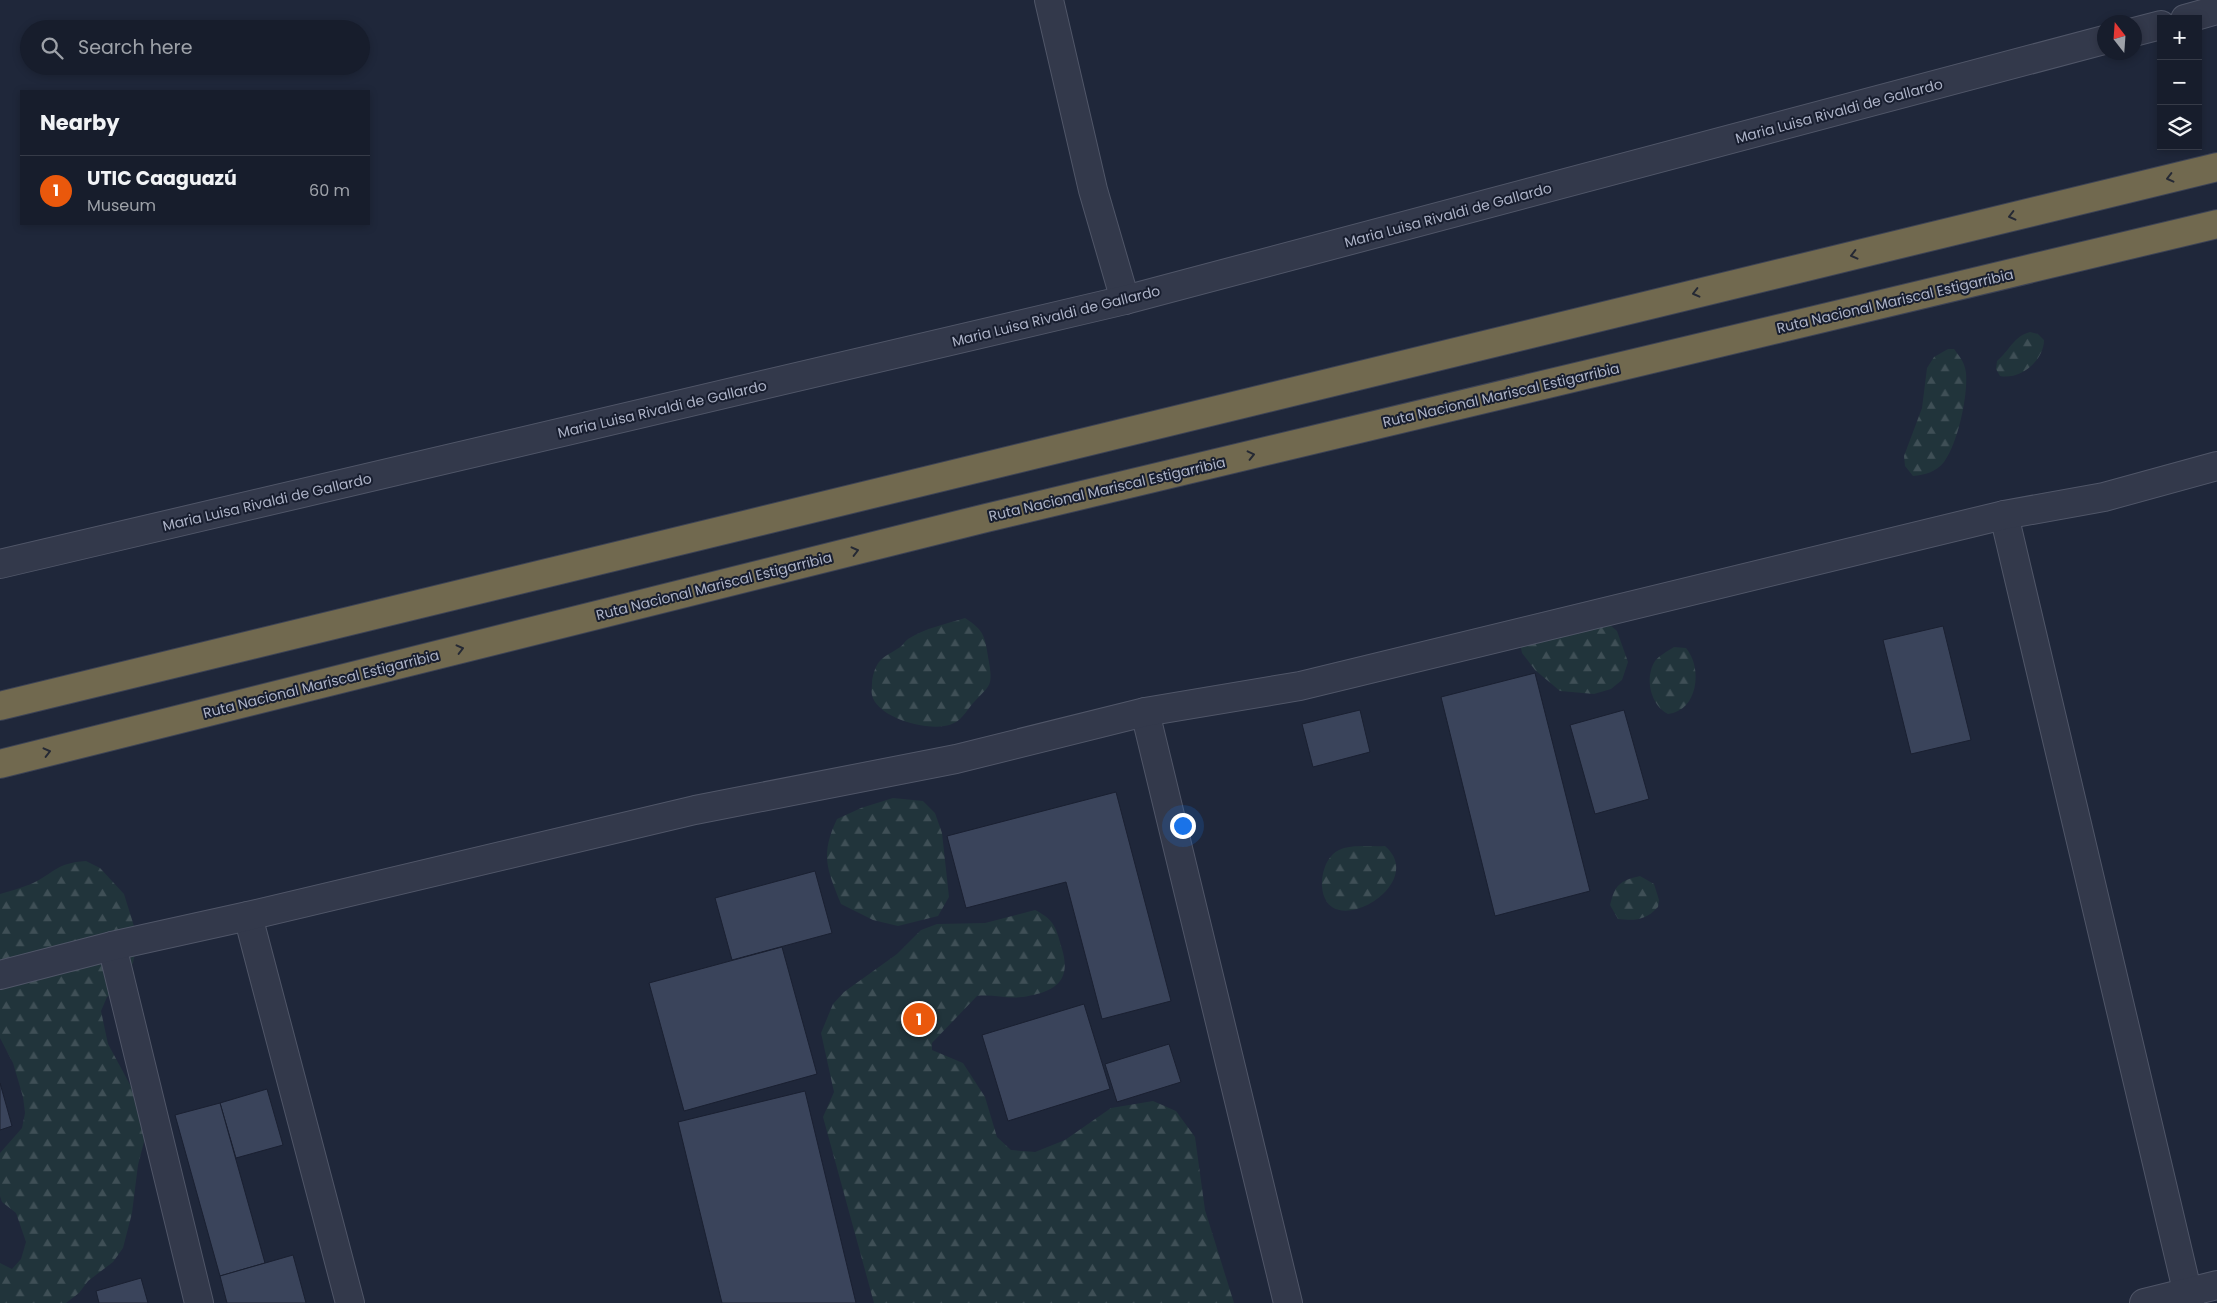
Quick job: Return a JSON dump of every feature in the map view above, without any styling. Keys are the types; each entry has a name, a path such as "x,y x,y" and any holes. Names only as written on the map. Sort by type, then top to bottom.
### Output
{"highway":[{"path":"0,706 2217,166"},
{"name":"Ruta Nacional Mariscal Estigarribia","path":"0,764 996,516 2217,224"}],"street":[{"path":"1049,0 1094,190 1126,300"},
{"path":"2199,15 2217,10"},
{"path":"2142,30 2157,26"},
{"name":"Maria Luisa Rivaldi de Gallardo","path":"0,564 1126,300 2097,42"},
{"path":"0,975 112,946 248,916 694,810 956,759 1146,712 1300,686 2004,515 2104,497 2217,466"},
{"path":"2004,515 2188,1298"},
{"path":"1146,712 1288,1303"},
{"path":"248,916 350,1303"},
{"path":"112,946 199,1303"},
{"path":"2144,1303 2188,1298 2217,1285"}],"green space":[{"path":"2030,332 2038,334 2044,340 2040,355 2023,372 2015,375 2000,376 1996,369 1997,361 2016,340"},
{"path":"1948,349 1954,349 1963,363 1966,373 1964,406 1958,432 1949,454 1941,465 1930,472 1913,476 1905,466 1904,456 1922,408 1927,368 1934,357"},
{"path":"1576,611 1603,619 1617,631 1628,662 1622,680 1611,689 1594,694 1560,691 1535,670 1522,653 1520,643 1528,622 1547,612"},
{"path":"965,618 977,627 983,636 987,647 991,676 987,688 960,719 945,726 921,725 895,717 876,704 872,694 872,681 875,669 881,660 908,639 921,632"},
{"path":"1674,647 1686,648 1695,666 1696,677 1695,687 1686,705 1678,711 1668,714 1657,705 1651,691 1650,675 1655,661"},
{"path":"893,798 923,801 935,813 942,833 949,897 938,916 898,926 873,920 841,904 827,862 828,843 837,819 861,808"},
{"path":"1385,846 1394,859 1396,871 1391,884 1382,895 1370,904 1356,909 1343,911 1332,907 1323,894 1322,877 1324,868 1333,854 1350,847"},
{"path":"86,861 100,868 124,894 138,939 133,963 116,992 107,997 101,1011 108,1044 140,1103 146,1134 138,1165 132,1213 123,1248 113,1262 88,1281 79,1293 66,1303 0,1303 0,1263 12,1269 21,1259 26,1242 16,1213 2,1202 0,1196 0,1153 22,1128 25,1113 23,1097 13,1063 0,1038 0,894 31,884 61,866"},
{"path":"1640,876 1654,884 1659,900 1658,907 1649,915 1640,919 1618,919 1610,905 1616,888 1627,880"},
{"path":"1035,910 1051,921 1058,935 1064,960 1064,970 1058,984 1044,992 1023,997 977,996 932,1043 932,1050 963,1063 985,1097 997,1137 1011,1150 1035,1152 1065,1140 1111,1108 1153,1101 1176,1111 1195,1137 1205,1210 1234,1303 874,1303 823,1117 834,1092 821,1033 833,1004 844,992 897,954 921,930 937,924 985,923"}],"building":[{"path":"1943,626 1971,740 1911,754 1883,640"},
{"path":"1535,673 1590,891 1495,916 1441,697"},
{"path":"1360,710 1370,752 1313,767 1302,724"},
{"path":"1624,710 1649,799 1595,814 1570,725"},
{"path":"1116,792 1171,1001 1102,1019 1066,882 966,908 947,836"},
{"path":"815,871 832,933 732,960 715,898"},
{"path":"782,947 817,1074 684,1111 649,983"},
{"path":"1084,1004 1110,1089 1008,1121 982,1035"},
{"path":"1169,1044 1181,1082 1117,1102 1105,1064"},
{"path":"0,1083 12,1126 0,1130"},
{"path":"267,1089 283,1145 236,1158 220,1103"},
{"path":"805,1091 856,1303 722,1303 678,1122"},
{"path":"220,1103 265,1263 220,1276 175,1115"},
{"path":"293,1255 306,1303 227,1303 220,1276"},
{"path":"141,1278 148,1303 99,1303 96,1291"}],"place":[{"name":"UTIC Caaguazú","path":"919,1019"}]}
